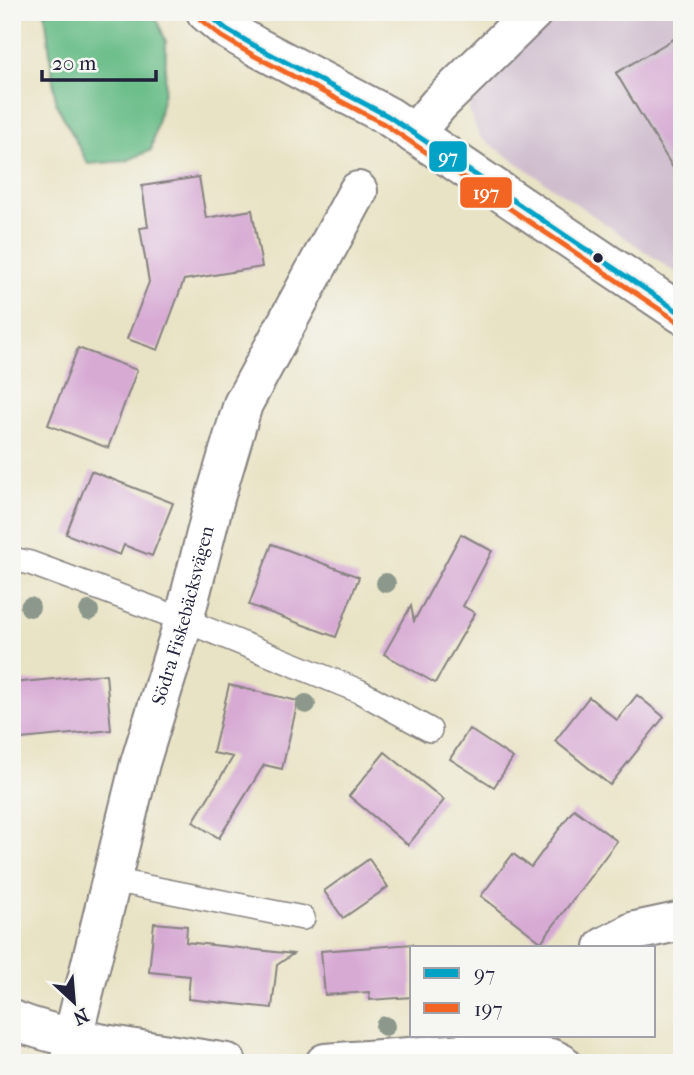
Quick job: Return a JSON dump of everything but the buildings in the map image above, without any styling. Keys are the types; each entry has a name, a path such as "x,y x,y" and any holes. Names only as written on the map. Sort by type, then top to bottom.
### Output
{"street":[{"path":"206,12 245,41 383,113 682,314"},
{"path":"414,134 438,104 533,12"},
{"name":"Södra Fiskebäcksvägen","path":"72,1050 140,763 184,620 215,498 243,404 358,191"},
{"path":"606,946 635,931 682,920"},
{"path":"12,1020 38,1030 72,1050 227,1063"},
{"path":"325,1063 493,1051 556,1052"}],"lane":[{"path":"12,559 30,563 184,620 359,691 430,730"},
{"path":"112,880 303,918"}],"shaded area":[{"path":"557,12 682,12 682,277 480,137 469,111 471,84"}],"green space":[{"path":"45,12 154,12 166,42 165,87 151,150 126,161 88,164 56,103"}],"transit line":[{"name":"97","path":"206,12 226,29 255,46 388,116 682,314"},
{"name":"197","path":"200,19 221,36 251,54 384,124 677,321"}]}
